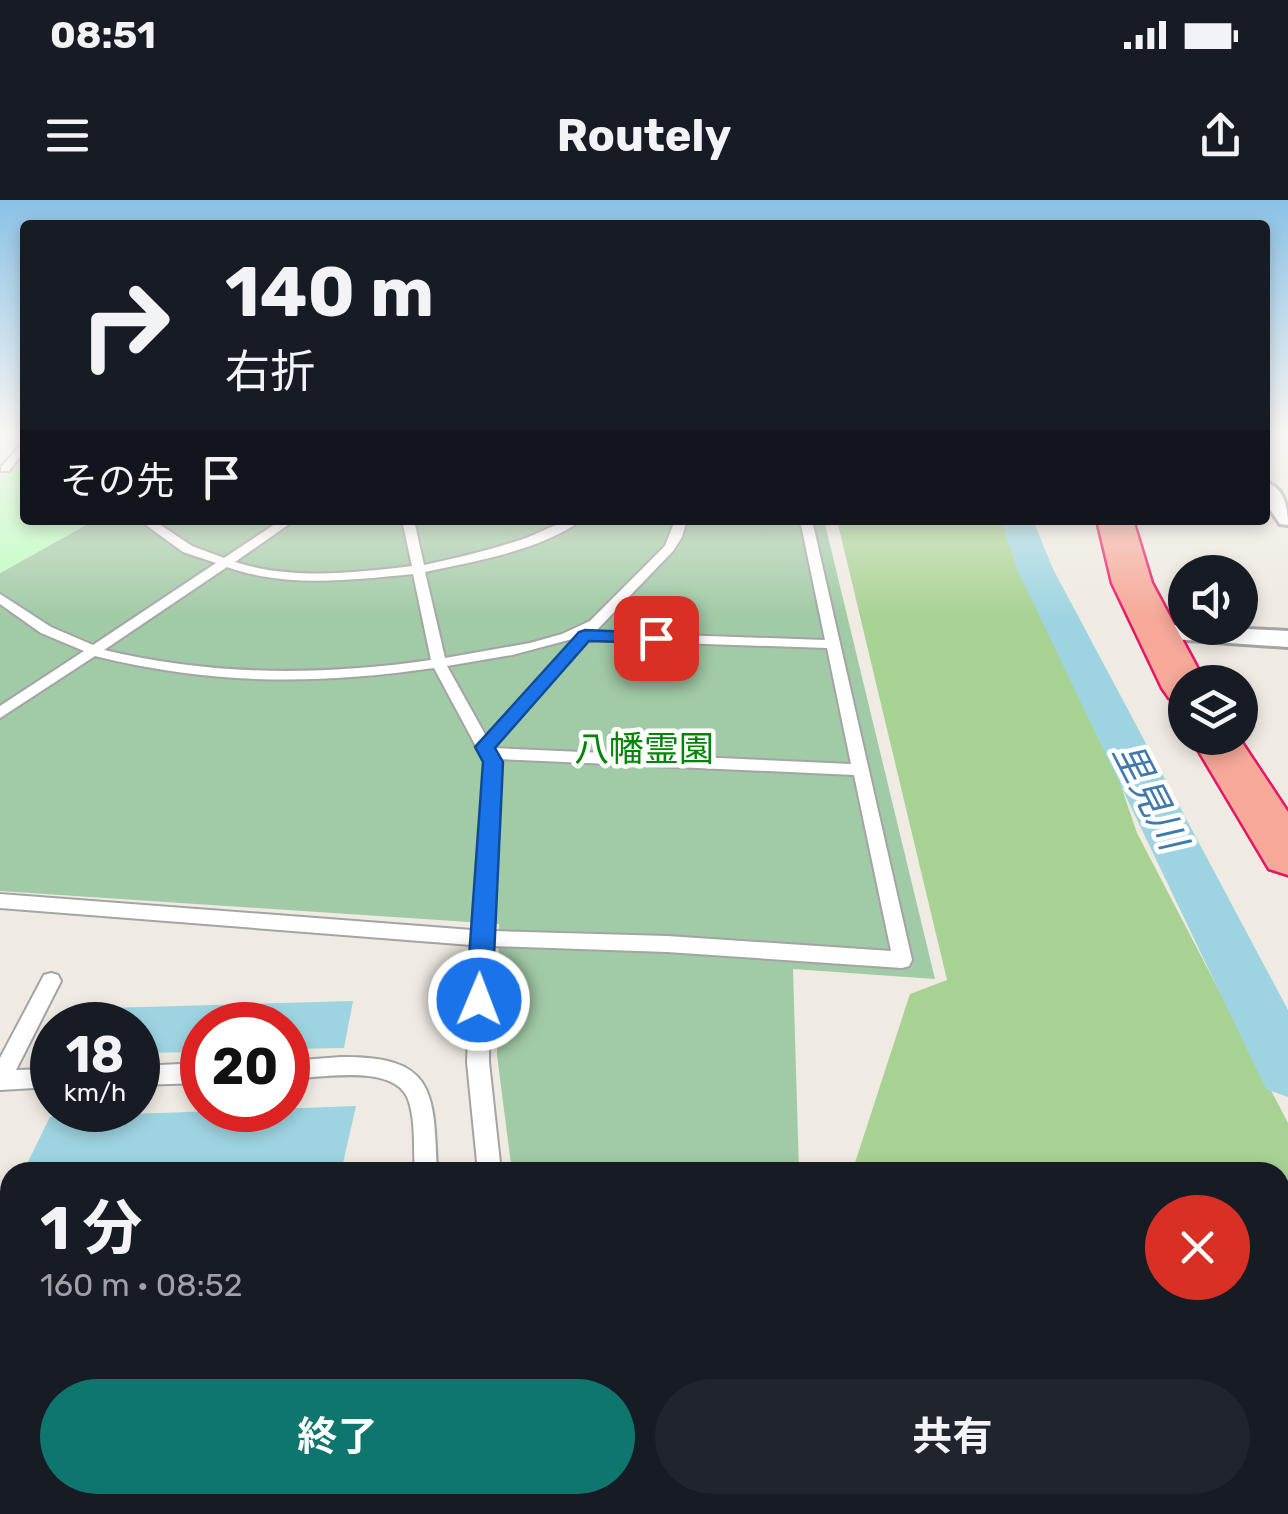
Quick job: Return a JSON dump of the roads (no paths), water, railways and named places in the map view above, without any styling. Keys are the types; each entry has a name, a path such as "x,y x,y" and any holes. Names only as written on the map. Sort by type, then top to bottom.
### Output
{"highway":[{"path":"1116,525 1132,584 1172,665"},
{"path":"1226,755 1288,855"}],"street":[{"path":"1270,495 1288,519"},
{"path":"1154,632 1288,640"}],"lane":[{"path":"151,525 173,542 226,562 298,575 356,576 418,571 486,555 563,525"},
{"path":"0,713 282,525"},
{"path":"409,525 439,664 493,762 481,938 478,1062 488,1162"},
{"path":"486,750 590,630 675,542 680,525"},
{"path":"0,901 481,938 668,944 902,960 807,525"},
{"path":"0,598 44,630 94,649 167,667 269,677 375,673 439,664 590,630 832,644"},
{"path":"486,750 862,770"},
{"path":"30,1079 0,1080 51,981"},
{"path":"310,1069 380,1067 396,1070 413,1081 420,1097 425,1162"}],"water":[{"path":"353,1001 344,1048 310,1049 310,1002"},
{"path":"180,1006 180,1052 160,1053 160,1007"},
{"path":"356,1106 343,1162 28,1162 43,1132 160,1132 160,1113 180,1112 180,1132 310,1132 310,1108"}],"waterway":[{"name":"里見川","path":"1019,525 1035,569 1288,1070"}],"park label":[{"name":"八幡霊園","path":"644,749"}]}
